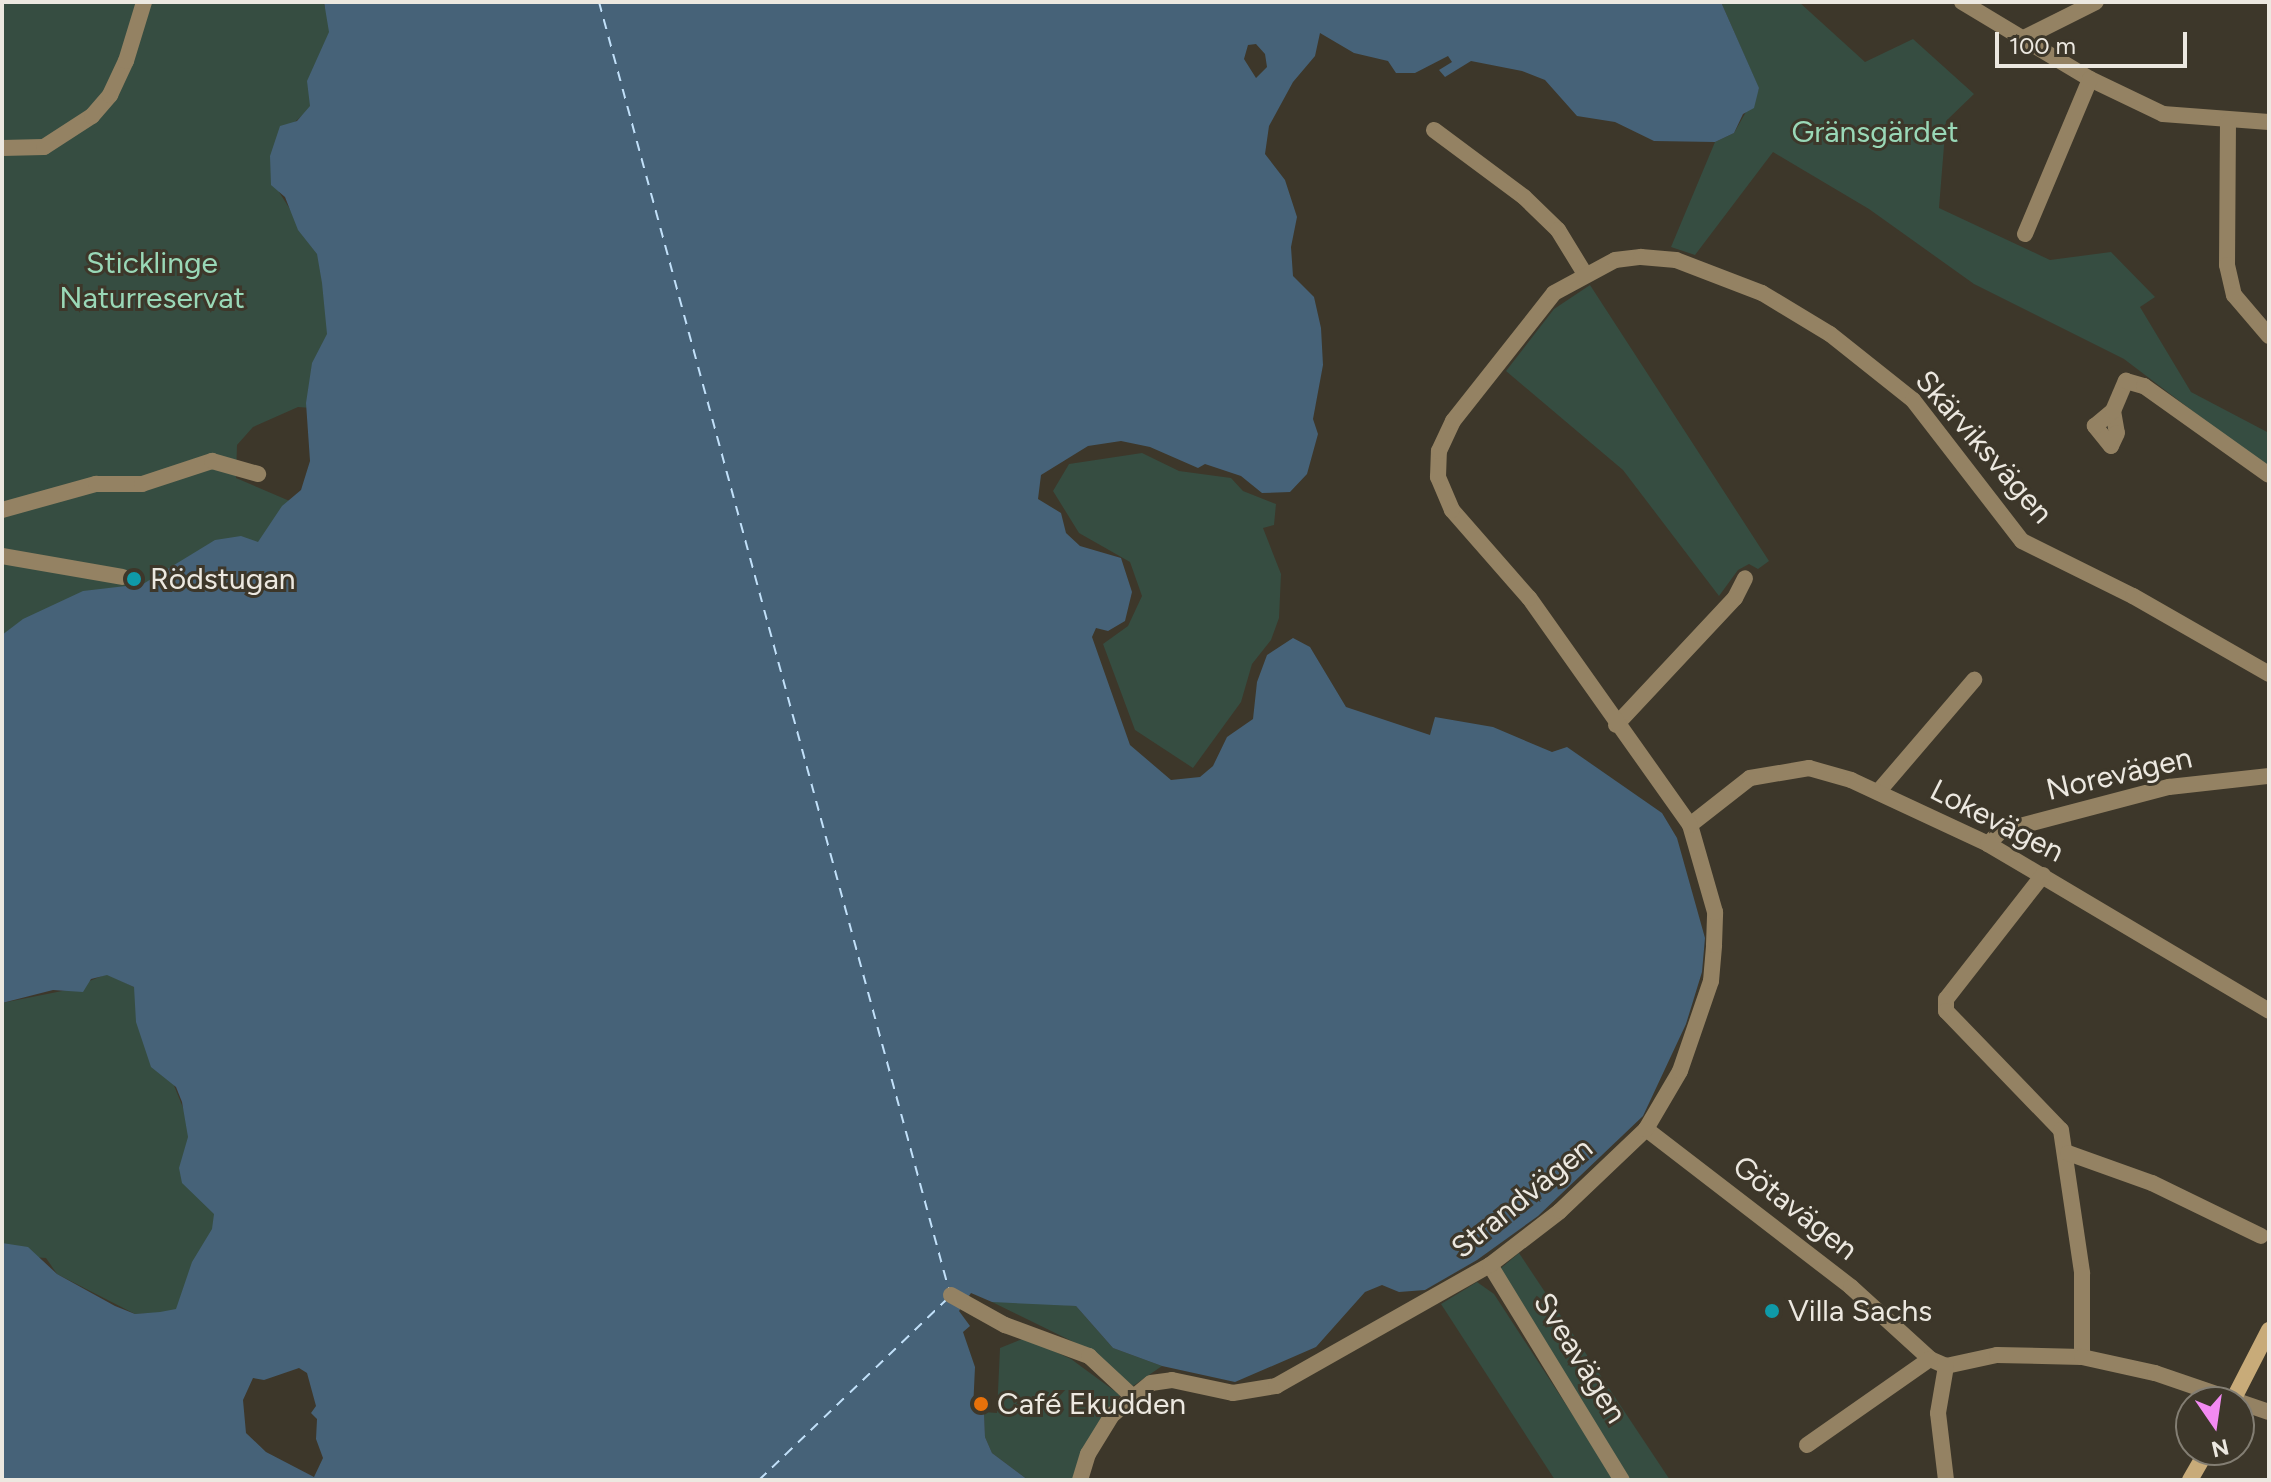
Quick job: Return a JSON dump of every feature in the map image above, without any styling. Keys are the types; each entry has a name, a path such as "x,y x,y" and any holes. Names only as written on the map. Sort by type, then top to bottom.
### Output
{"street":[{"path":"2,148 44,147 92,116 110,95 126,61 144,2"},
{"path":"1962,2 2026,37 2090,79 2163,114 2228,122 2269,122"},
{"path":"2026,37 2096,2"},
{"path":"2025,234 2090,79"},
{"path":"2228,122 2227,265 2234,295 2269,336"},
{"path":"1434,130 1535,208 1558,230 1585,274"},
{"name":"Skärviksvägen","path":"1690,825 1616,725 1529,598 1452,510 1438,477 1439,451 1453,421 1532,316 1585,274 1615,260 1676,260 1762,293 1830,334 1913,400 2022,541 2133,596 2269,674"},
{"path":"2113,411 2126,381 2144,386 2269,475"},
{"path":"2,510 96,484 142,484 212,461 258,474"},
{"path":"2,556 122,577"},
{"path":"1616,725 1735,598 1745,578"},
{"path":"1878,792 1974,680"},
{"name":"Lokevägen","path":"1690,825 1750,778 1785,768 1809,768 1878,792 1988,844 2269,1011"},
{"name":"Norevägen","path":"1988,844 2001,831 2169,787 2269,776"},
{"name":"Strandvägen","path":"1080,1480 1098,1434 1131,1395 1161,1380 1233,1393 1276,1386 1490,1265 1560,1211 1646,1129 1680,1071 1711,981 1715,912 1690,825"},
{"path":"2043,875 1946,999 1946,1011 2061,1130 2068,1153 2082,1273 2082,1357"},
{"name":"Götavägen","path":"1646,1129 1851,1287 1938,1362"},
{"path":"2068,1153 2152,1183 2261,1236"},
{"name":"Sveavägen","path":"1490,1265 1622,1480"},
{"path":"951,1295 1005,1325 1079,1351 1131,1395"},
{"path":"2240,1386 2269,1330"},
{"path":"1807,1445 1938,1362 1997,1355 2082,1357 2155,1373 2190,1386"},
{"path":"1938,1362 1938,1413 1946,1480"}],"green space":[{"name":"Sticklinge Naturreservat","path":"2,2 323,2 331,25 312,107 282,133 279,192 322,259 332,333 311,408 298,407 253,427 237,445 236,478 299,505 262,542 177,570 2,649"},
{"name":"Gränsgärdet","path":"1721,2 1799,2 1865,62 1913,39 1974,94 1946,121 1939,208 2050,260 2111,252 2155,297 2140,307 2191,392 2269,433 2269,469 2124,359 1974,284 1869,209 1773,152 1695,255 1671,247 1715,142 1734,133 1759,89"},
{"path":"1590,285 1769,561 1758,569 1749,564 1738,570 1719,596 1623,470 1506,371 1554,309"},
{"path":"1142,453 1179,471 1231,478 1243,491 1276,504 1274,525 1263,528 1281,574 1279,618 1271,640 1252,664 1241,702 1193,768 1135,730 1103,644 1128,626 1142,596 1130,562 1079,533 1053,491 1069,464"},
{"path":"107,974 134,987 223,1206 183,1312 135,1314 57,1274 46,1258 2,1255 2,1003 67,990"},
{"path":"1519,1253 1670,1480 1627,1480 1505,1285 1501,1268"},
{"path":"1477,1282 1494,1294 1615,1480 1555,1480 1441,1304"},
{"path":"996,1298 1076,1306 1113,1348 1162,1366 1133,1386 1090,1350 992,1302"},
{"path":"1025,1338 1071,1359 1120,1395 1089,1438 1073,1480 1028,1480 992,1453 985,1437 984,1412 997,1413 1000,1348"}],"water":[{"path":"324,2 1721,2 1759,88 1754,108 1743,114 1734,133 1715,142 1654,141 1615,122 1577,116 1545,80 1522,71 1471,61 1445,77 1439,70 1452,62 1448,56 1415,73 1396,73 1388,61 1354,53 1320,33 1315,56 1293,82 1269,126 1265,154 1285,180 1297,217 1291,247 1293,276 1314,297 1321,328 1323,365 1313,419 1318,434 1307,474 1290,492 1262,493 1241,476 1205,464 1198,468 1150,447 1121,441 1088,446 1041,475 1038,499 1061,513 1066,533 1080,546 1121,558 1132,592 1125,621 1108,631 1096,628 1092,637 1130,745 1171,780 1200,777 1213,766 1227,737 1253,719 1257,682 1267,655 1293,638 1310,647 1346,707 1430,735 1435,717 1493,727 1552,752 1567,747 1662,813 1677,838 1705,938 1702,972 1686,1024 1643,1116 1538,1216 1477,1260 1425,1290 1399,1292 1382,1285 1365,1292 1316,1347 1235,1382 1162,1366 1113,1348 1076,1306 992,1302 971,1293 959,1311 970,1326 963,1332 975,1367 973,1410 984,1412 985,1437 992,1453 1028,1480 2,1480 2,1243 28,1247 57,1274 115,1306 135,1314 160,1312 176,1309 192,1262 212,1229 214,1214 182,1183 179,1168 188,1137 182,1102 176,1087 151,1067 136,1022 134,987 107,975 91,979 83,992 53,990 2,1003 2,635 23,619 83,591 143,584 215,540 241,536 258,542 282,506 301,490 310,461 306,403 312,363 327,334 317,254 298,230 285,197 271,185 270,156 280,126 297,121 310,106 307,81 329,32","holes":["1256,44 1265,54 1267,67 1256,78 1244,59 1248,45","299,1368 307,1373 316,1406 311,1413 317,1419 316,1439 323,1458 314,1477 266,1452 246,1433 243,1400 253,1378 264,1380"]}],"ferry route":[{"path":"599,2 949,1290"},
{"path":"759,1480 947,1299"}],"place":[{"name":"Rödstugan","path":"134,579"},
{"name":"Villa Sachs","path":"1772,1311"},
{"name":"Café Ekudden","path":"981,1404"}]}
